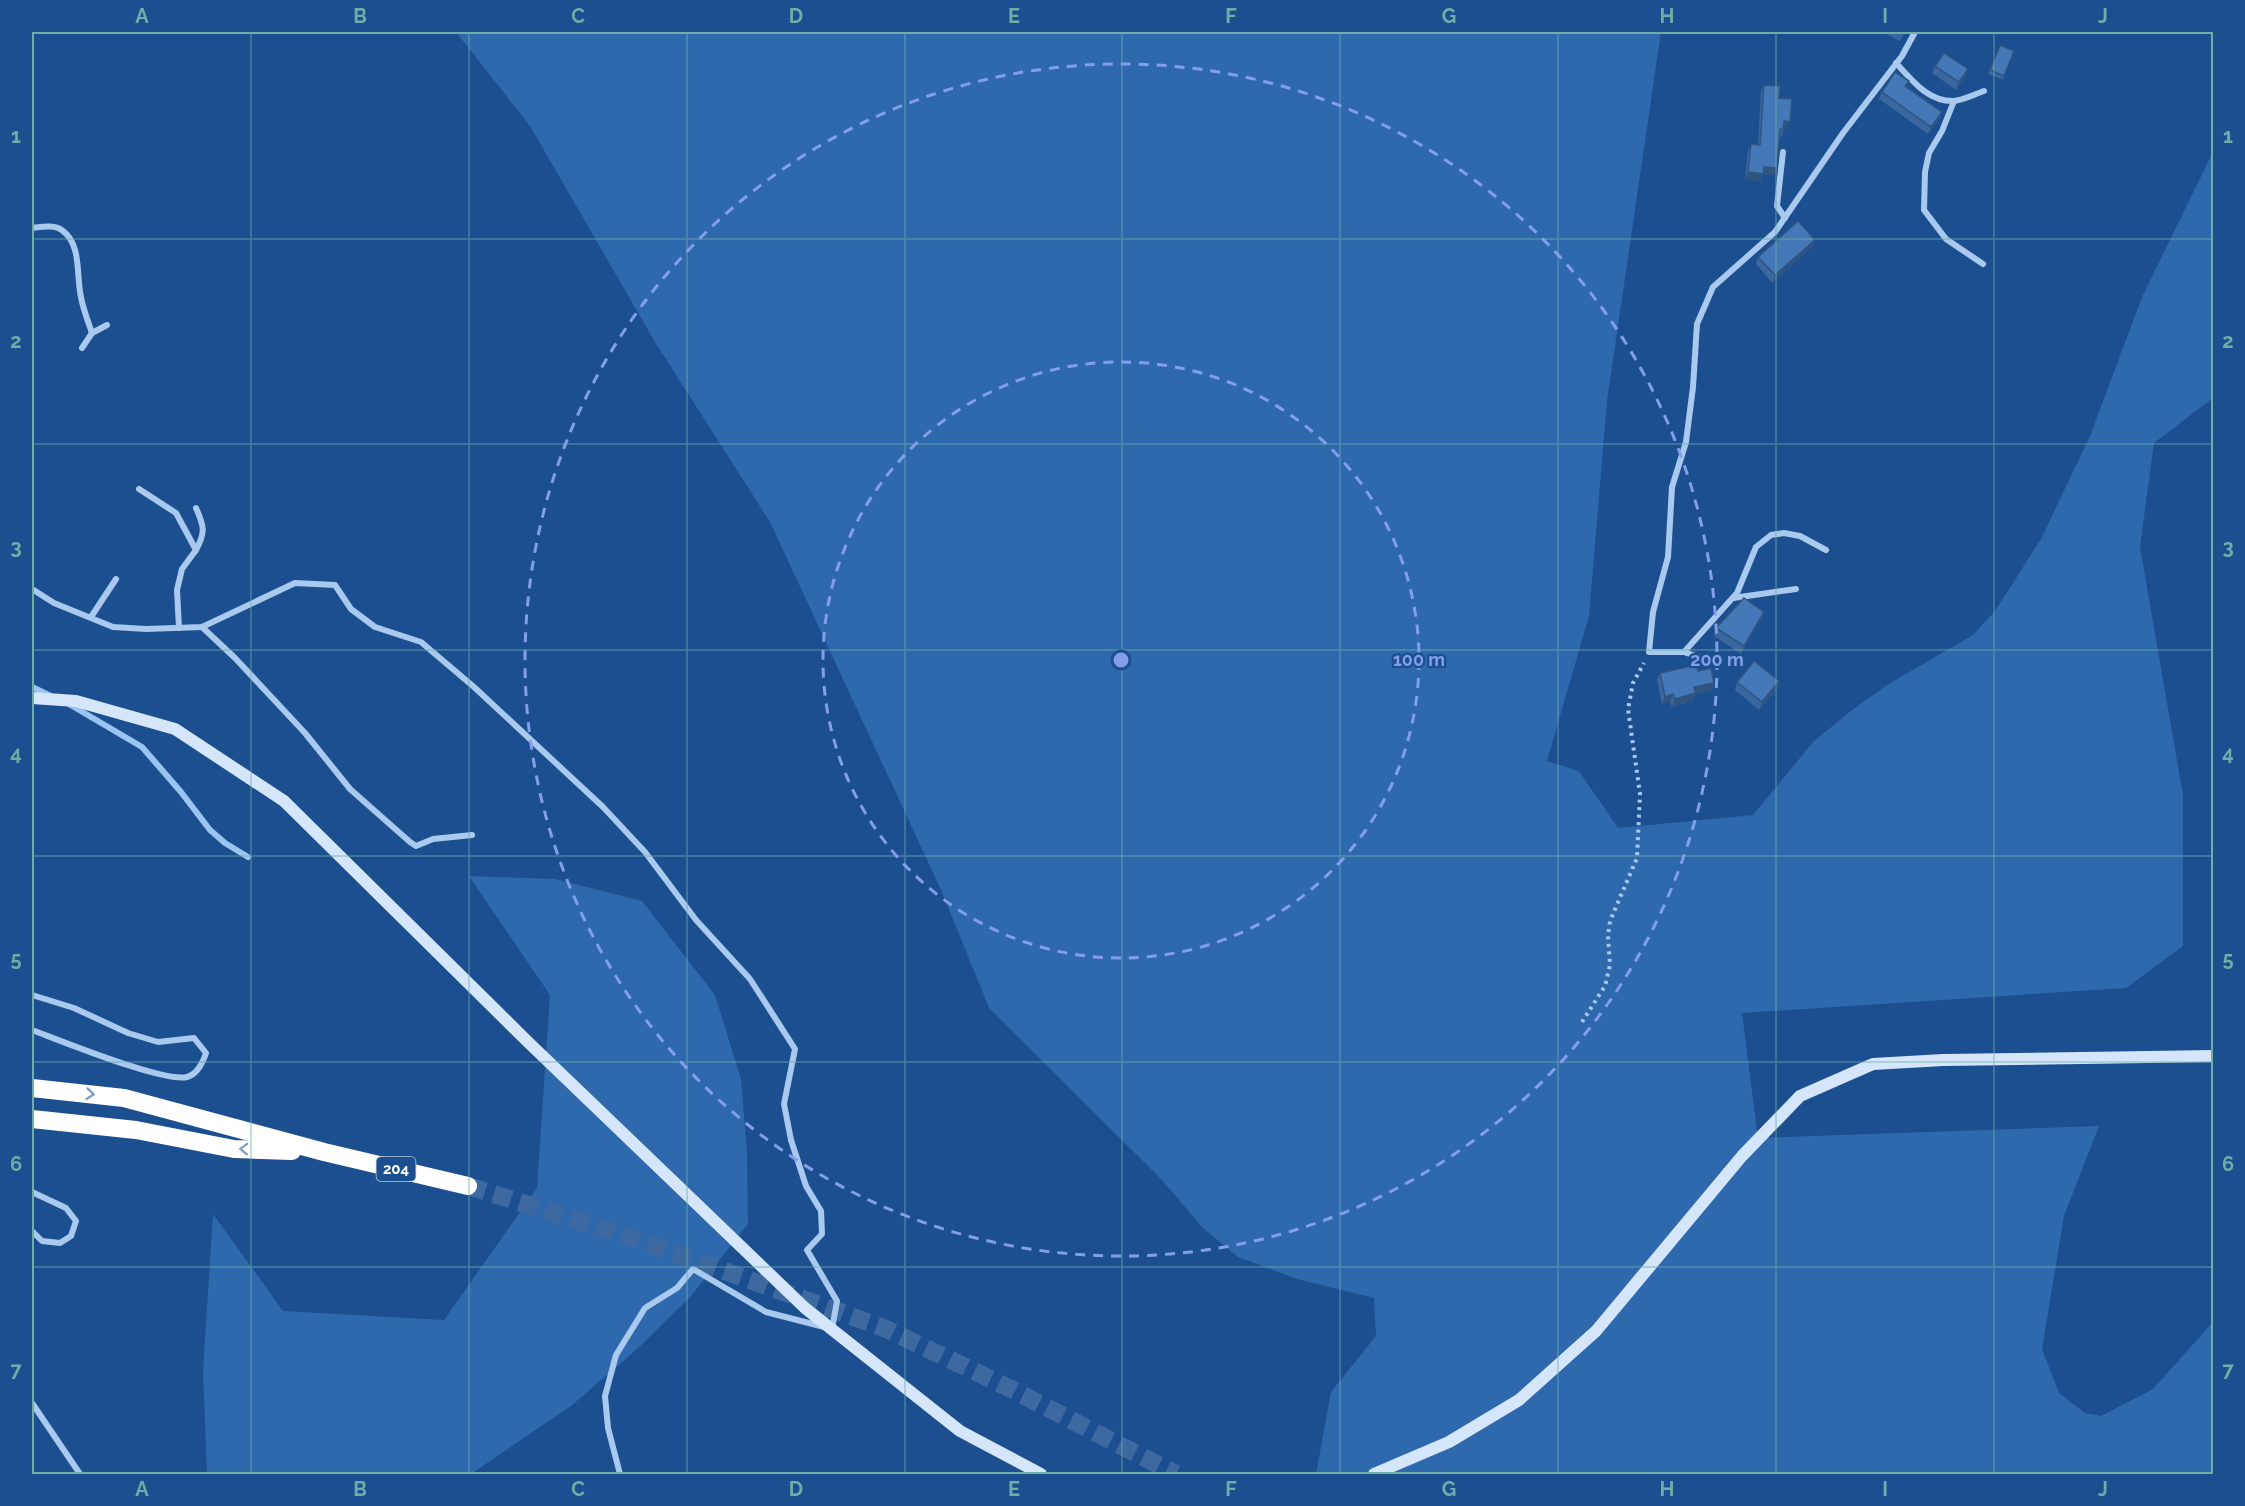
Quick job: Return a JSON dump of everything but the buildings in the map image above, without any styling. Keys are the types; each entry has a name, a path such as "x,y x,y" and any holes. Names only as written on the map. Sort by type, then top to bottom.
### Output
{"highway":[{"path":"32,1088 124,1098 324,1152"},
{"path":"32,1119 136,1130 234,1149 324,1152"},
{"name":"204","path":"324,1152 468,1186"}],"street":[{"path":"1713,662 1684,652 1649,652 1653,612 1668,557 1672,487 1686,442 1693,387 1697,324 1713,287 1775,232 1843,133 1896,63 1915,32"},
{"path":"1896,63 1921,89 1934,98 1954,101 1984,91"},
{"path":"1954,101 1929,153 1925,172 1924,210 1946,239 1983,264"},
{"path":"1784,152 1777,206 1785,218"},
{"path":"32,228 50,226 63,231 73,245 81,297 93,333"},
{"path":"82,348 93,333 107,325"},
{"path":"139,489 176,513 196,550"},
{"path":"179,628 177,590 182,569 203,538 204,529 195,508"},
{"path":"1684,652 1737,593 1756,548 1772,535 1784,533 1800,536 1826,550"},
{"path":"91,617 116,579"},
{"path":"32,589 54,603 113,627 179,628 202,627 295,583 335,585 351,609 375,627 421,642 474,687 603,807 645,852 696,920 750,979 795,1049 784,1104 791,1140 806,1186 822,1211 822,1234 807,1250 837,1300 832,1329"},
{"path":"1733,598 1796,588"},
{"path":"202,627 235,658 305,732 350,789 410,842 416,846 433,839 472,835"},
{"path":"32,698 76,701 175,729 284,801 528,1042 805,1308 960,1431 1041,1474"},
{"path":"32,995 74,1008 128,1033 158,1042 194,1038 206,1053 202,1066 188,1077 170,1076 145,1070 32,1030"},
{"path":"1374,1474 1449,1442 1519,1400 1596,1331 1742,1156 1800,1096 1873,1064 1955,1060 2214,1056"},
{"path":"32,1192 66,1208 76,1221 71,1236 60,1244 42,1241 32,1231"},
{"path":"620,1474 608,1428 605,1396 616,1355 645,1308 677,1288 693,1269 766,1312 832,1329"},
{"path":"32,1403 80,1474"}],"path":[{"path":"1582,1022 1605,986 1610,965 1608,936 1611,921 1637,858 1640,794 1628,709 1633,682 1649,652"}],"shaded area":[{"path":"456,32 1661,32 1607,401 1589,616 1547,761 1579,771 1618,828 1753,815 1814,741 1887,685 1973,635 1995,611 2041,539 2090,436 2142,297 2213,152 2213,398 2154,443 2140,547 2183,795 2183,946 2126,988 1742,1013 1758,1138 2099,1126 2064,1216 2042,1349 2059,1393 2085,1413 2101,1416 2153,1389 2213,1322 2213,1474 1316,1474 1331,1392 1376,1336 1374,1298 1297,1279 1238,1257 1203,1228 1162,1180 989,1008 942,892 770,522 655,342 530,126"},
{"path":"469,876 555,879 642,901 715,995 741,1079 747,1153 748,1224 691,1296 636,1350 571,1406 471,1474 207,1474 203,1371 213,1214 283,1311 444,1320 537,1188 550,995"}],"waterway":[{"path":"32,687 51,696"},
{"path":"69,704 142,747 210,830 225,843 248,857"}],"tunnel":[{"path":"468,1186 621,1234 884,1328 1007,1387 1176,1474"}]}
